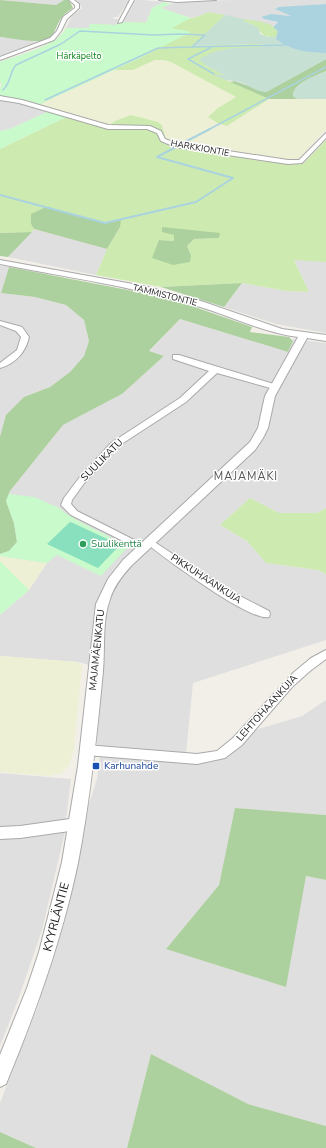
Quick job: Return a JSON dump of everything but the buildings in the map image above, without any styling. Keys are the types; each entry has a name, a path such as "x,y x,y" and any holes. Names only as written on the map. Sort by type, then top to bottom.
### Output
{"street":[{"path":"0,59 41,44 55,37 65,18 77,8 77,5 71,0"},
{"path":"120,22 132,0"},
{"path":"161,0 214,0"},
{"name":"HARKKIONTIE","path":"0,98 20,101 108,127 148,127 159,132 163,140 175,145 288,162 300,162 326,135"},
{"name":"TAMMISTONTIE","path":"0,262 157,292 198,303 280,332 326,338"},
{"path":"0,323 19,329 25,337 23,348 12,359 0,366"},
{"name":"MAJAMÄENKATU","path":"86,750 102,604 108,588 119,572 146,545 251,448 262,432 269,398 274,387 281,373 295,354 303,336"},
{"path":"176,357 274,387"},
{"name":"SUULIKATU","path":"146,545 74,513 66,505 67,500 82,480 114,445 183,400 216,370"},
{"name":"PIKKUHAANKUJA","path":"146,545 253,609 265,614"},
{"name":"LEHTOHAANKUJA","path":"86,750 197,759 211,758 224,753 238,742 288,682 303,668 326,654"},
{"name":"KYYRLÄNTIE","path":"0,1078 30,1004 53,932 70,862 77,824 86,750"},
{"path":"0,833 20,832 77,824"}],"shaded area":[{"path":"0,0 64,0 56,5"},
{"path":"77,0 129,0 118,17 114,17 113,19 118,19 116,25 90,24 89,28 66,28 72,16 82,8"},
{"path":"136,0 164,2 152,8 146,23 124,22"},
{"path":"232,0 326,0 326,4 276,8 292,16 271,14 262,17 264,19 278,22 273,26 208,12 191,18 160,8 176,2"},
{"path":"0,37 43,42 0,58"},
{"path":"0,99 49,111 10,129 0,131"},
{"path":"34,229 107,249 96,275 8,257"},
{"path":"298,259 326,262 326,333 276,324 224,307 242,283 287,291 309,292 294,260"},
{"path":"0,266 9,267 1,293 35,297 66,305 84,320 89,341 84,356 70,372 50,387 24,397 0,437"},
{"path":"180,319 288,352 293,341 292,339 326,343 326,508 317,513 279,513 250,498 220,525 247,541 266,563 318,570 326,574 326,640 193,683 186,753 97,745 96,667 78,662 0,656 0,615 29,590 46,563 0,556 0,554 9,551 6,501 10,491 63,425 122,394 164,356 149,352"},
{"path":"326,700 326,815 236,808 219,885 166,949 306,876 326,880 326,1126 248,1104 151,1054 127,1148 36,1148 0,1132 0,1103 38,1006 61,934 69,901 82,826 97,779 100,756 197,764 213,762 227,757 242,745 255,730 302,716"},
{"path":"0,773 71,779 64,836 42,930 18,1000 0,1046"}],"green space":[{"path":"0,0 56,5 64,0 69,0 73,8 60,19 50,38 41,41 26,40 0,37"},
{"name":"Härkäpelto","path":"164,2 171,4 161,8 191,18 172,28 191,32 142,57 38,105 0,96 0,87 2,86 0,81 0,62 47,45 62,34 66,28 89,28 90,24 116,25 117,22 146,23 152,8"},
{"name":"Härkäpelto","path":"208,12 225,15 193,46 267,45 205,65 225,75 215,75 269,99 227,126 219,124 208,117 218,108 236,97 171,62 163,60 155,60 133,70 114,70 38,105 0,96 0,87 2,86 0,81 0,62 47,45 62,34 66,28 89,28 90,24 116,25 117,22 176,21 189,19"},
{"path":"225,15 244,19 244,21 259,28 260,34 268,37 275,37 277,34 277,29 273,26 326,51 326,59 266,92 262,92 243,83 227,80 213,75 224,75 205,65 199,59 222,50 261,47 266,45 192,46"},
{"path":"244,19 259,21 274,27 278,34 275,37 265,36 255,26 243,21"},
{"path":"326,59 326,71 306,80 294,91 293,96 298,99 269,99 230,82 235,81 266,92"},
{"path":"155,60 171,62 237,97 218,108 227,126 269,99 326,99 326,129 299,159 291,161 174,143 166,140 162,125 115,121 108,125 38,105 114,70 133,70"},
{"path":"326,71 326,99 298,99 293,96 297,87"},
{"path":"49,111 66,117 0,149 0,131 10,129"},
{"path":"131,115 158,122 162,125 166,140 182,144 177,147 291,164 303,164 326,140 326,262 294,260 309,292 287,291 242,283 161,287 96,275 107,249 120,227 46,207 31,224 34,229 32,232 0,233 0,149 66,117 105,128 115,121","holes":["174,235 219,238 194,239 187,246 191,255 159,240 174,241"]},
{"path":"46,207 105,223 121,220 120,227 107,249 34,229 31,224 31,214"},
{"path":"162,227 220,233 219,238 194,239 187,246 191,255 190,262 173,265 152,258 159,240 174,241 174,235 162,232"},
{"path":"32,232 8,257 0,256 0,233"},
{"path":"9,267 169,298 252,327 250,332 289,337 293,341 288,352 180,319 149,351 164,356 122,394 63,425 10,491 6,501 14,523 17,542 9,551 0,554 0,437 6,415 24,397 50,387 70,372 84,356 89,341 84,320 66,305 35,297 1,293"},
{"path":"242,283 224,307 161,287"},
{"path":"9,494 34,497 59,508 82,523 126,545 127,548 101,576 57,555 47,563 0,556 0,554 9,551 17,542 14,523 6,501"},
{"path":"250,498 279,513 317,513 326,508 326,574 318,570 266,563 247,541 220,525"},
{"name":"Suulikenttä","path":"70,522 120,545 98,568 47,544"},
{"path":"0,556 47,563 29,590 0,589"},
{"path":"0,561 29,590 0,615"},
{"path":"0,656 78,662 82,666 74,750 69,765 62,773 49,776 0,772"},
{"path":"235,808 326,815 326,880 306,876 286,987 166,949 219,885"},
{"path":"151,1054 248,1104 326,1126 326,1148 127,1148"},
{"path":"0,1132 36,1148 0,1148"}],"water":[{"path":"326,4 326,53 300,50 282,43 276,39 278,31 273,27 278,22 261,17 271,14 291,16 275,9 279,7"}],"waterway":[{"path":"3,90 6,87 16,65 61,44 80,31 154,35 205,35 192,47"},
{"path":"192,47 285,45"},
{"path":"45,100 158,48 192,47"},
{"path":"212,47 188,59 214,74"},
{"path":"208,130 326,67"},
{"path":"181,144 210,129"},
{"path":"0,195 105,223 196,202 233,178 157,157 176,147"}],"place":[{"name":"Suulikenttä","path":"83,544"},
{"name":"Karhunahde","path":"96,766"}],"district":[{"name":"MAJAMÄKI","path":"246,476"}]}
